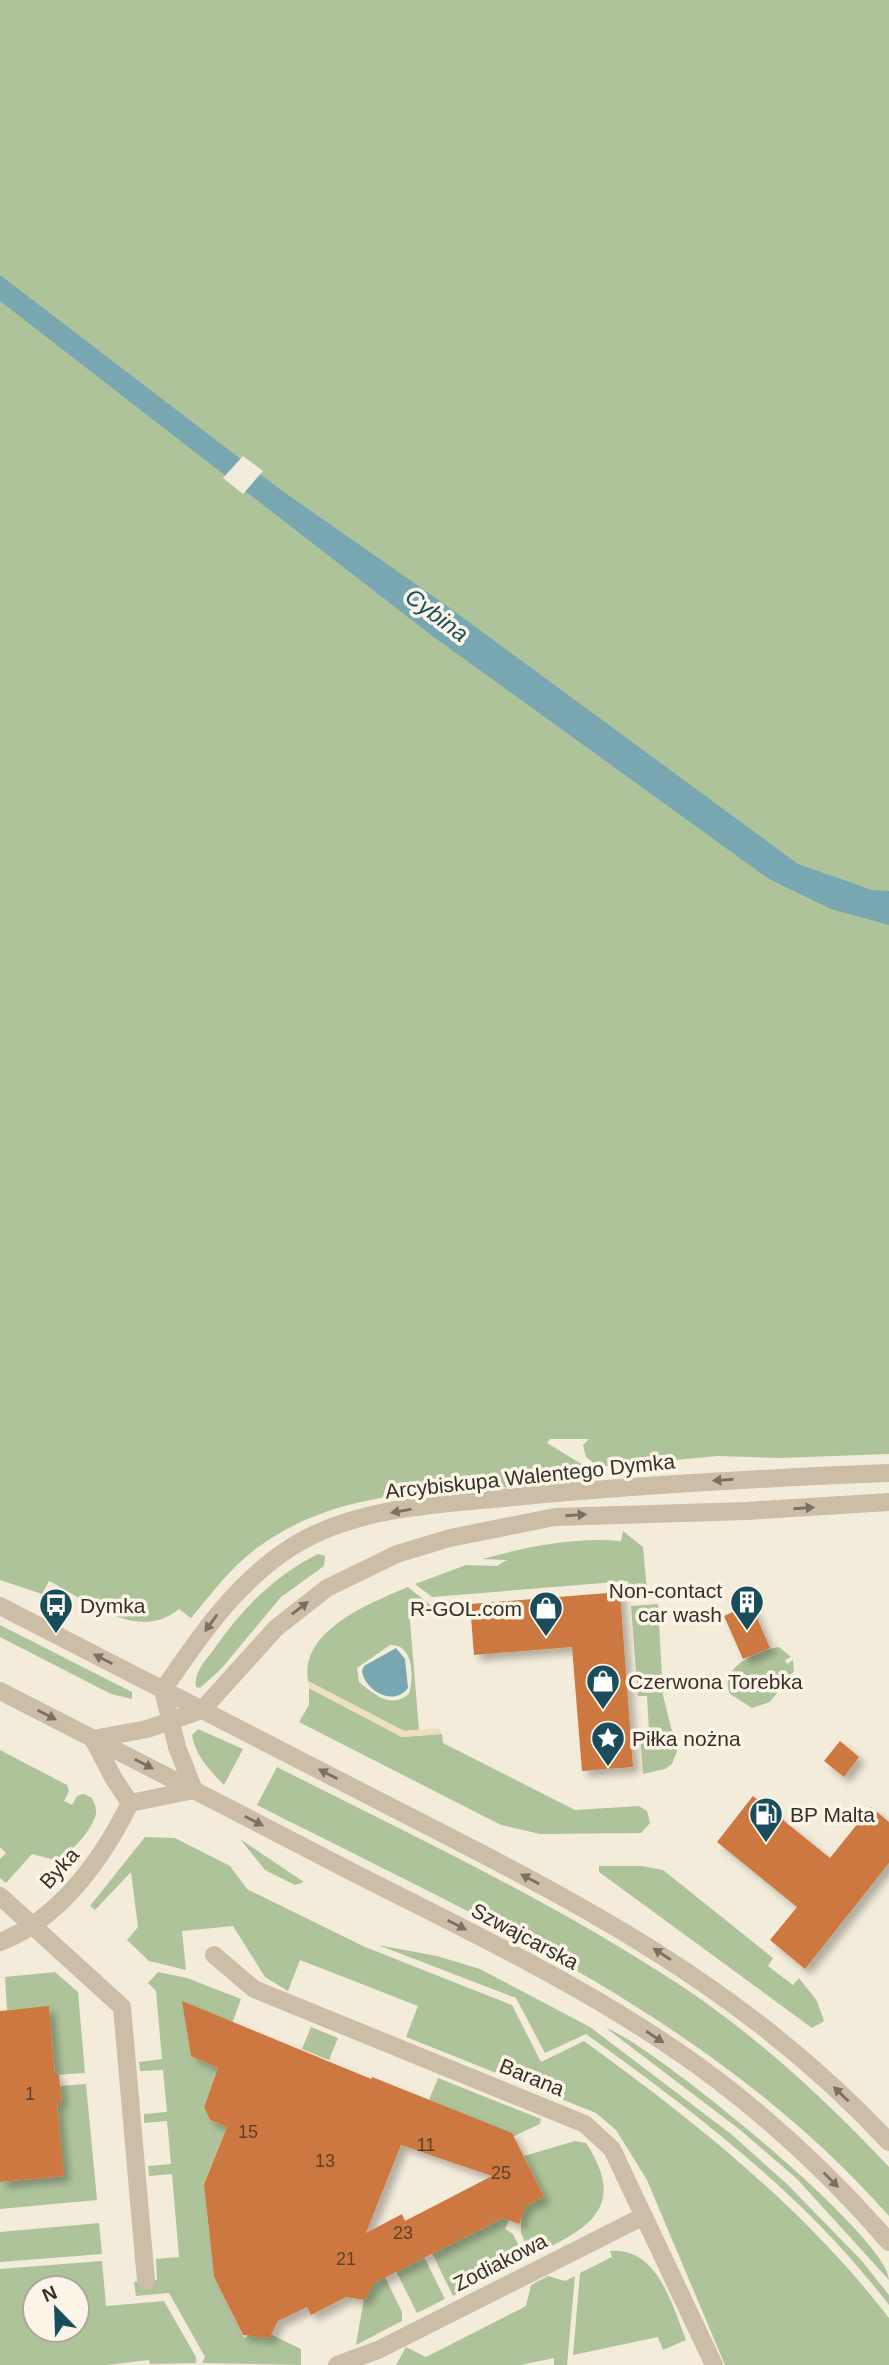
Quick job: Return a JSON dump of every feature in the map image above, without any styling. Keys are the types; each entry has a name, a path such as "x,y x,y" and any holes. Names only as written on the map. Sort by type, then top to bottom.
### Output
{"street":[{"name":"Arcybiskupa Walentego Dymka","path":"163,1690 224,1606 252,1577 301,1541 345,1524 435,1505 566,1492 889,1472"},
{"name":"Arcybiskupa Walentego Dymka","path":"93,1739 147,1729 202,1710 276,1629 327,1588 397,1554 450,1538 555,1517 746,1511 889,1502"},
{"path":"0,1606 500,1863 653,1948 697,1977 813,2067 889,2142"},
{"path":"0,1691 93,1739 114,1779 131,1803 194,1790 163,1690"},
{"name":"Szwajcarska","path":"93,1739 519,1957 660,2040 758,2113 830,2179 889,2242"},
{"name":"Byka","path":"0,1942 33,1924 83,1878 117,1831 131,1803"},
{"path":"0,1896 122,2007 146,2281"},
{"name":"Barana","path":"214,1955 254,1989 585,2124 612,2149 714,2365"},
{"name":"Zodiakowa","path":"337,2365 380,2357 644,2216"}],"green space":[{"path":"0,0 889,0 889,1454 780,1458 718,1456 599,1467 586,1457 583,1445 589,1439 550,1439 547,1443 588,1468 577,1469 578,1484 411,1494 330,1510 292,1526 257,1548 230,1572 191,1618 179,1609 163,1618 147,1622 130,1620 96,1608 49,1581 42,1594 0,1580"},
{"path":"623,1531 643,1547 647,1591 629,1592 628,1581 432,1597 415,1584 466,1565 497,1566 507,1560 482,1559 516,1551 568,1542 621,1541"},
{"path":"318,1554 325,1556 324,1566 281,1597 222,1668 200,1688 196,1687 196,1677 201,1667 248,1607 287,1572"},
{"path":"408,1587 433,1607 409,1609 419,1730 404,1731 308,1681 308,1663 315,1647 326,1633 358,1610","holes":["390,1645 398,1646 408,1656 412,1671 411,1687 409,1694 389,1700 359,1682 357,1668"]},
{"path":"658,1604 663,1695 677,1751 672,1764 665,1769 643,1774 640,1733 649,1732 647,1696 638,1696 631,1606"},
{"path":"0,1625 132,1692 132,1699 111,1694 0,1637"},
{"path":"779,1647 791,1657 785,1660 787,1664 793,1660 794,1671 770,1702 752,1708 730,1694 730,1676 742,1661"},
{"path":"309,1688 402,1737 442,1734 443,1743 575,1810 639,1806 647,1811 650,1823 641,1833 540,1834 501,1825 299,1722 309,1705"},
{"path":"198,1729 243,1749 224,1785 196,1749 192,1735"},
{"path":"0,1750 67,1785 69,1791 64,1801 72,1805 77,1796 84,1794 92,1798 96,1812 85,1834 67,1853 55,1860 32,1854 6,1883 0,1878 0,1859 6,1853 0,1847"},
{"path":"277,1767 536,1899 637,1958 714,2009 792,2072 889,2167 889,2216 821,2147 749,2085 673,2030 593,1980 511,1934 257,1805"},
{"path":"145,1837 175,1838 230,1866 247,1889 365,1947 512,2005 541,2062 584,2041 707,2135 821,2239 889,2318 889,2365 725,2365 647,2180 616,2130 596,2113 406,2037 418,2006 300,1960 288,1991 265,1977 233,1926 182,1931 186,1970 149,1961 127,1940 138,1927 131,1872 95,1910 90,1906"},
{"path":"240,1839 304,1882 295,1885 265,1870"},
{"path":"599,1866 642,1866 663,1870 773,1958 768,1966 793,1985 799,1978 817,2001 824,2021 812,2028 599,1872"},
{"path":"378,1945 437,1956 480,1969 590,2027 731,2134 787,2184 861,2260 889,2295 889,2305 822,2227 747,2158 668,2094 586,2034 545,2053 516,1998"},
{"path":"55,1972 78,1992 85,2073 55,2075 49,2007 7,2010 5,1977"},
{"path":"158,1972 187,1978 241,1999 232,2024 183,2002 191,2056 218,2068 204,2107 210,2120 227,2127 204,2183 264,2221 235,2210 207,2212 214,2277 244,2338 258,2331 266,2338 272,2335 301,2349 301,2365 202,2363 205,2357 169,2293 136,2296 134,2282 157,2280 156,2259 179,2257 172,2174 149,2176 148,2166 171,2164 167,2121 144,2123 144,2114 167,2112 163,2070 140,2071 139,2062 162,2059 156,1991 148,1983"},
{"path":"311,2027 338,2038 329,2060 302,2049"},
{"path":"606,2028 670,2068 765,2144 851,2225 879,2257 889,2280 797,2179 739,2129"},
{"path":"438,2078 541,2119 540,2124 514,2136 429,2100"},
{"path":"86,2084 97,2200 0,2209 0,2182 63,2176 57,2103 62,2103 60,2086"},
{"path":"575,2141 586,2143 598,2166 603,2185 602,2201 596,2214 584,2226 531,2256 521,2233 521,2208 544,2197 524,2156"},
{"path":"507,2216 509,2220 505,2229 513,2234 525,2259 453,2296 432,2253"},
{"path":"99,2223 102,2254 0,2262 0,2232"},
{"path":"610,2251 626,2252 640,2258 651,2268 668,2295 686,2340 663,2350 658,2337 573,2355 580,2273 612,2257"},
{"path":"424,2257 445,2299 417,2313 396,2271"},
{"path":"102,2261 106,2306 164,2301 196,2357 196,2363 150,2364 149,2360 107,2365 0,2365 0,2269"},
{"path":"548,2276 565,2281 575,2276 567,2365 554,2365 554,2358 521,2365 396,2365 406,2347 426,2357 526,2306 531,2285"},
{"path":"385,2277 402,2312 402,2321 356,2345 364,2298 369,2292 367,2287"}],"shaded area":[{"path":"308,1681 404,1731 439,1728 442,1734 402,1737 309,1688"}],"water":[{"name":"Cybina","path":"0,275 281,490 447,606 798,864 872,890 889,891 889,925 831,909 769,879 431,635 0,301"},
{"path":"396,1648 405,1659 408,1688 402,1694 388,1696 368,1685 362,1671 364,1666"}],"pier":[{"path":"243,456 263,471 243,494 223,478"}],"building":[{"name":"Czerwona Torebka","path":"620,1592 633,1767 582,1771 572,1647 474,1655 470,1604"},
{"name":"Non-contact car wash","path":"751,1604 770,1648 743,1659 724,1616"},
{"path":"840,1741 859,1757 844,1777 824,1761"},
{"path":"753,1796 830,1858 871,1807 889,1822 889,1863 805,1969 770,1940 797,1907 717,1842"},
{"path":"182,2001 371,2079 372,2077 512,2133 544,2197 526,2206 519,2224 503,2218 374,2283 365,2300 346,2297 311,2315 307,2307 278,2321 270,2338 243,2335 214,2277 204,2184 227,2127 210,2120 204,2107 218,2068 191,2056","holes":["401,2145 492,2176 405,2221 402,2214 366,2233"]},
{"path":"49,2006 55,2075 59,2075 62,2103 57,2103 64,2176 0,2182 0,2011"}],"place":[{"name":"Non-contact car wash","path":"747,1632"},
{"name":"Dymka","path":"56,1635"},
{"name":"R-GOL.com","path":"546,1638"},
{"name":"Czerwona Torebka","path":"603,1711"},
{"name":"Piłka nożna","path":"608,1768"},
{"name":"BP Malta","path":"766,1844"}]}
